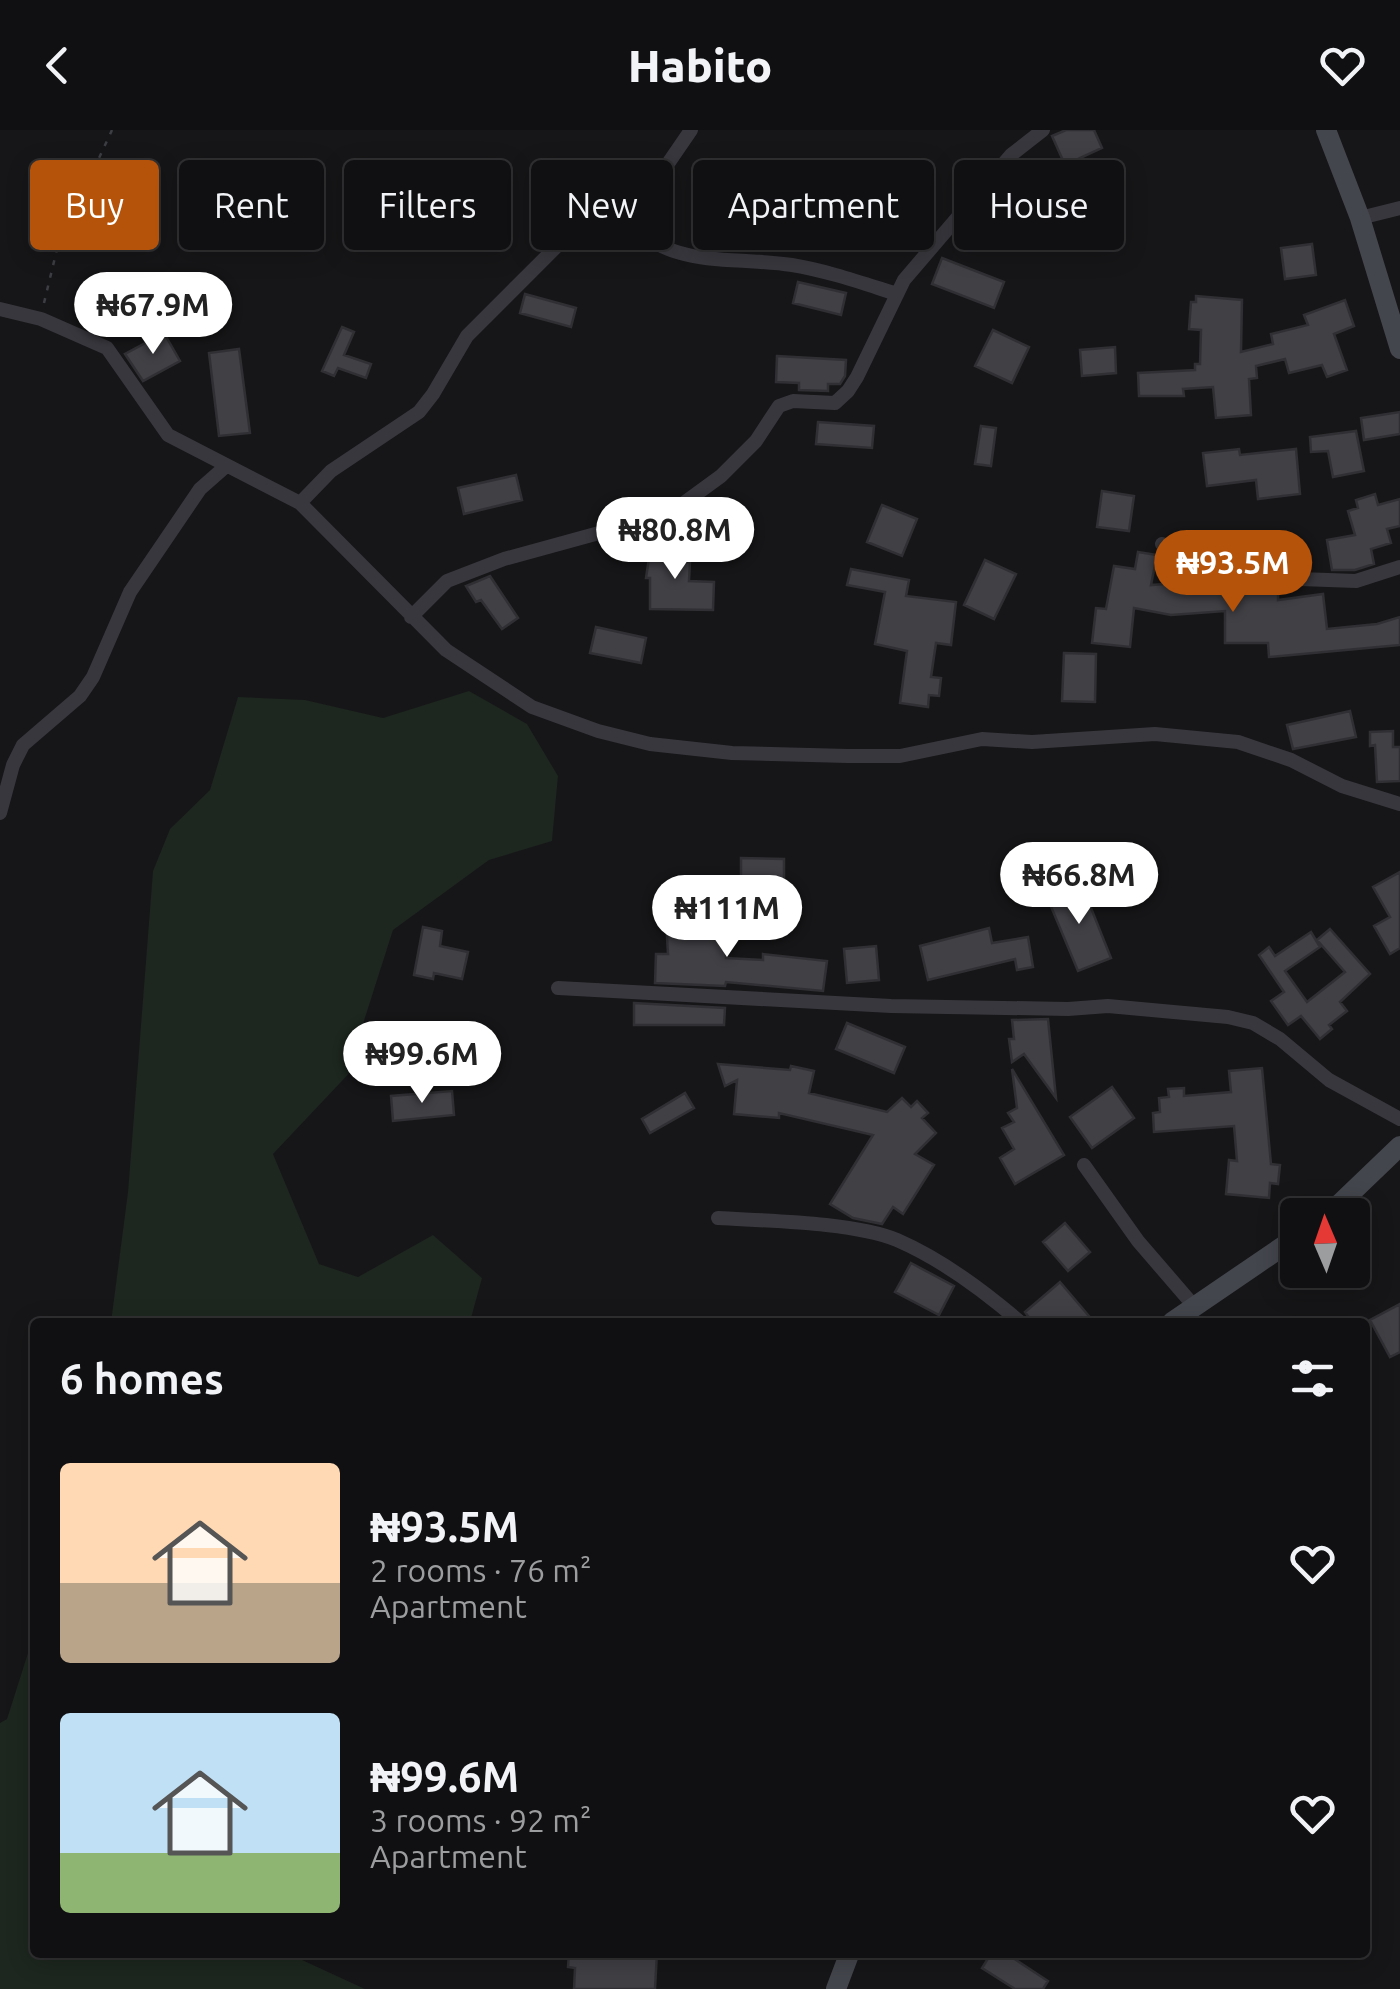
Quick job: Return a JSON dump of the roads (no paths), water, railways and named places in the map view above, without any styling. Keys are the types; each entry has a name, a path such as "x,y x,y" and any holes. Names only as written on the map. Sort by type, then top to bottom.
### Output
{"main road":[{"path":"1326,130 1360,218 1400,349"},
{"path":"1346,1198 1400,1146"},
{"path":"1178,1318 1280,1248"},
{"path":"836,1989 848,1958"}],"street":[{"path":"670,160 691,130"},
{"path":"411,617 447,581 504,559 638,522 684,503 721,476 756,441 779,406 835,402 848,391 904,280 1011,155 1043,130"},
{"path":"1360,218 1400,208"},
{"path":"300,503 331,471 420,412 466,336 554,250"},
{"path":"671,250 698,258 807,268 897,294"},
{"path":"0,309 40,319 107,348 168,434 300,503 446,650 532,707 598,731 650,744 732,753 900,756 982,739 1032,742 1155,734 1238,742 1291,760 1342,786 1400,804"},
{"path":"0,813 23,746 80,696 93,678 130,592 200,489 225,467"},
{"path":"1162,544 1241,565 1272,578 1356,581 1400,568"},
{"path":"558,988 891,1006 1108,1006 1228,1017 1253,1023 1330,1080 1400,1119"},
{"path":"1084,1165 1138,1241 1194,1306"},
{"path":"718,1218 804,1224 896,1240 986,1293 1015,1318"}]}
